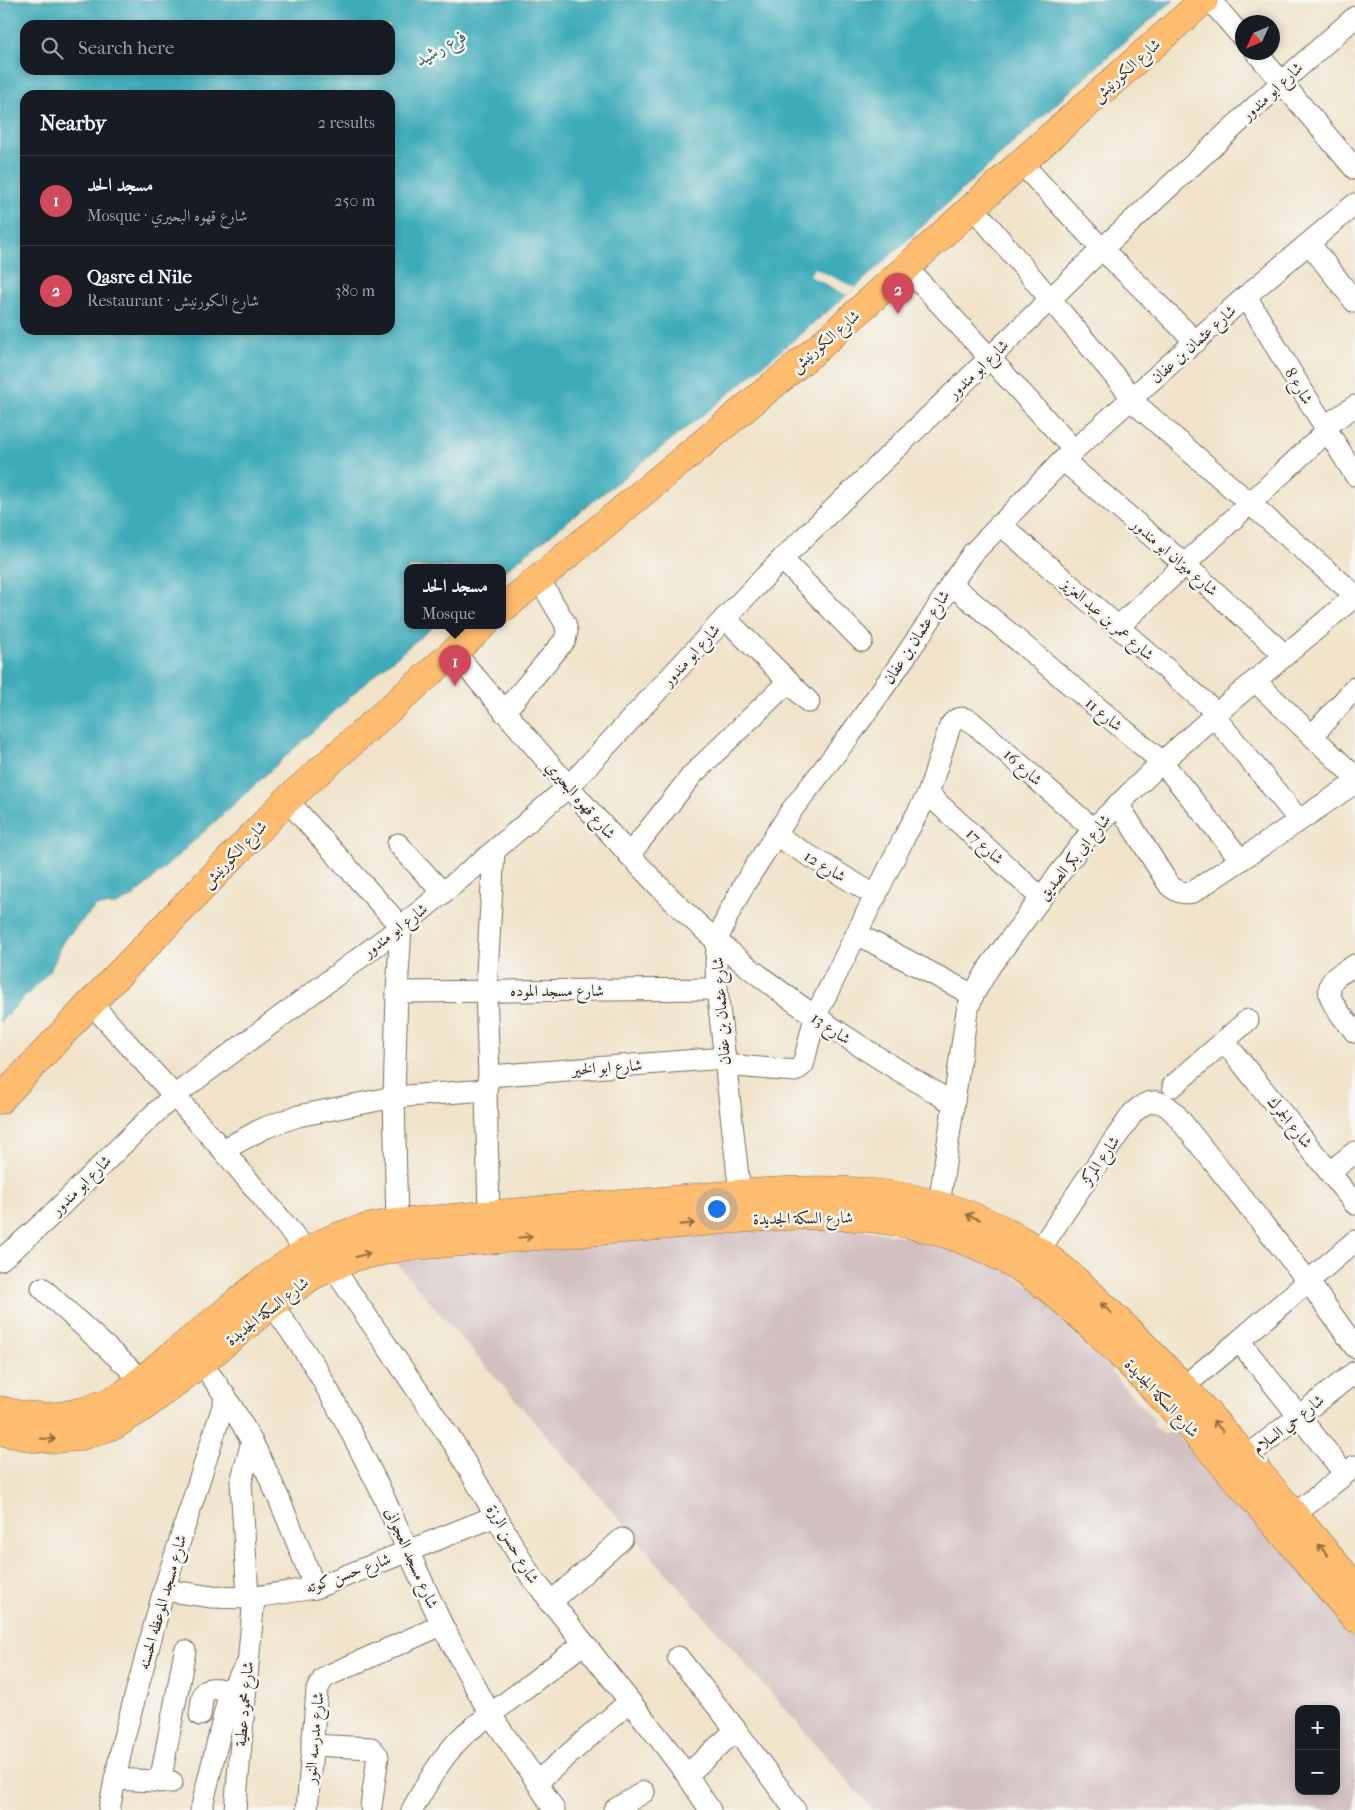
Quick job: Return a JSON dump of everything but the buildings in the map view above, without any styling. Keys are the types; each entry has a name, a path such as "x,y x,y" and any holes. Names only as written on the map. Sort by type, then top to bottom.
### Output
{"main road":[{"name":"شارع الكورنيش","path":"506,606 818,348 1204,0"},
{"name":"شارع الكورنيش","path":"0,1100 287,800 479,629"},
{"name":"شارع السكة الجديدة","path":"0,1410 32,1416 56,1417 79,1414 102,1406 116,1399 142,1380 242,1297 307,1251 351,1232 374,1226 740,1194 842,1190 889,1194 939,1205 990,1225 1039,1251 1068,1273 1095,1298 1175,1394 1355,1618"},
{"name":"شارع السكة الجديدة","path":"0,1431 34,1438 56,1439 78,1437 115,1425 131,1416 201,1363 294,1288 332,1266 370,1253 402,1247 724,1220 820,1215 854,1216 897,1221 946,1234 976,1245 1031,1275 1080,1315 1148,1381 1175,1394 1245,1458 1355,1587"}],"street":[{"path":"1210,0 1235,29"},
{"name":"شارع ابو مندور","path":"0,1260 63,1204 136,1130 174,1096 401,927 494,851 569,786 782,559 1102,249 1355,17"},
{"path":"1263,60 1355,168"},
{"path":"1021,163 1102,249 1196,342"},
{"name":"شارع عثمان بن عفان","path":"740,1194 717,989 716,965 717,941 745,883 792,811 850,735 898,667 930,620 950,584 973,553 1069,455 1246,296 1355,204"},
{"path":"973,207 1132,399 1355,595"},
{"path":"1310,243 1355,302"},
{"name":"شارع ميزان ابو مندور","path":"907,268 989,357 1069,455 1184,564 1285,655"},
{"name":"شارع 8","path":"1246,296 1325,429 1353,468"},
{"path":"1118,627 1325,429 1355,406"},
{"name":"شارع عمر بن عبد العزيز","path":"1000,524 1216,714 1299,820"},
{"path":"782,559 862,641"},
{"path":"504,712 565,640 567,631 565,623 539,579"},
{"name":"شارع 11","path":"950,584 1162,762 1241,860"},
{"name":"شارع ابى بكر الصديق","path":"939,1205 964,1028 973,995 986,973 1093,829 1162,762 1355,595"},
{"path":"725,618 809,702"},
{"name":"شارع قهوه البحيري","path":"453,652 629,854 683,910 717,941"},
{"path":"629,854 693,774 789,681"},
{"path":"1255,681 1355,777"},
{"path":"1313,735 1355,689"},
{"name":"شارع 16","path":"950,726 954,720 960,718 966,718 972,722 1093,829"},
{"name":"شارع ابو الخير","path":"223,1150 264,1128 298,1116 394,1096 488,1083 725,1061 795,1071 803,1064 814,1017 928,794 950,726"},
{"path":"1118,804 1169,885 1180,893 1193,892 1355,783"},
{"name":"شارع 17","path":"928,794 1041,898"},
{"path":"287,800 401,927 394,1096 397,1223"},
{"name":"شارع 12","path":"775,835 876,896"},
{"path":"398,844 443,893"},
{"path":"489,1215 486,991 494,851"},
{"path":"857,934 973,995"},
{"name":"شارع 13","path":"717,941 814,1017 882,1061 953,1103"},
{"path":"1355,965 1334,978 1329,988 1330,999 1355,1032"},
{"name":"شارع مسجد الموده","path":"397,992 717,989"},
{"path":"91,1003 223,1150 307,1251"},
{"path":"1173,1086 1248,1020"},
{"name":"شارع الجمرك","path":"1224,1040 1355,1204"},
{"name":"شارع المركز","path":"1039,1251 1133,1113 1141,1105 1151,1102 1162,1102 1178,1116 1308,1281 1355,1347"},
{"path":"1330,1172 1355,1152"},
{"path":"1175,1394 1240,1341 1355,1241"},
{"name":"شارع حسن الرزة","path":"332,1266 455,1446 530,1576 687,1775 710,1810"},
{"path":"42,1288 142,1380"},
{"name":"شارع مسجد العجوانى","path":"272,1304 314,1365 348,1426 409,1550 442,1625 490,1714 538,1782 554,1810"},
{"path":"1240,1341 1300,1415 1350,1470 1294,1515"},
{"path":"201,1363 226,1397 252,1442 289,1520 315,1588"},
{"name":"شارع حي السلام","path":"1245,1458 1355,1372"},
{"name":"شارع مسجد الموعظه الحسنه","path":"109,1810 123,1741 164,1590 226,1397"},
{"name":"شارع محمود عطية","path":"234,1810 248,1662 251,1598 240,1482 252,1442"},
{"name":"شارع حسن كوته","path":"164,1590 212,1597 251,1598 315,1588 496,1516"},
{"path":"550,1603 622,1539"},
{"name":"شارع مدرسه النور","path":"307,1810 317,1690 323,1679 328,1675 442,1625"},
{"path":"412,1810 434,1771 448,1751 466,1732 583,1644"},
{"path":"115,1779 166,1782 185,1651"},
{"path":"678,1657 736,1730 795,1810"},
{"path":"201,1810 230,1691 248,1662"},
{"path":"200,1714 203,1693 206,1690 210,1688 230,1691"},
{"path":"538,1782 629,1702"},
{"path":"687,1775 736,1730"},
{"path":"312,1744 371,1748 376,1751 378,1756 371,1807"},
{"path":"614,1810 644,1792"}],"shaded area":[{"path":"733,1227 860,1229 941,1243 995,1265 1043,1294 1116,1360 1112,1373 1155,1421 1152,1425 1164,1435 1173,1429 1200,1463 1207,1459 1355,1631 1355,1810 873,1810 395,1262"}],"water":[{"name":"فرع رشيد","path":"0,0 1174,0 1114,51 847,295 714,406 506,570 506,564 404,564 404,629 430,629 373,676 134,896 116,905 96,906 64,940 49,972 0,1022"}],"pier":[{"path":"814,268 855,288 847,295 810,276"}],"place":[{"name":"Qasre el Nile","path":"898,314"},
{"name":"مسجد الحد","path":"455,686"}]}
